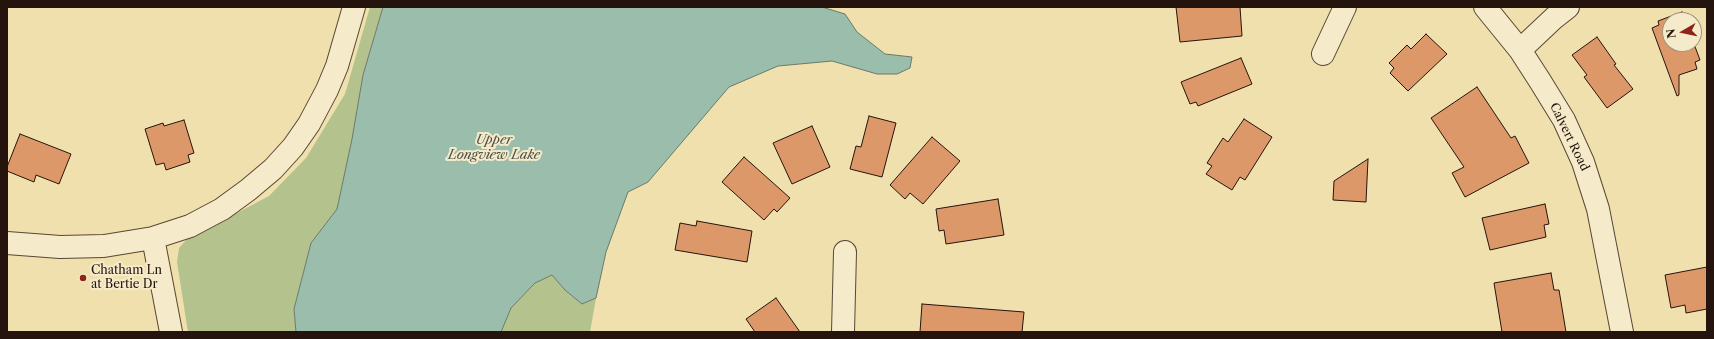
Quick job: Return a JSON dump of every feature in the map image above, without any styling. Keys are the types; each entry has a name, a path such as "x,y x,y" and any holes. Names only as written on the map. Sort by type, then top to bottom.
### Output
{"street":[{"path":"7,243 60,248 96,246 153,238 190,226 222,209 273,169 293,148 309,124 327,90 337,66 354,7"},
{"path":"1323,54 1345,7"},
{"name":"Calvert Road","path":"1485,7 1520,50 1564,120 1583,162 1598,209 1622,332"},
{"path":"1520,50 1568,7"},
{"path":"153,238 171,332"},
{"path":"843,332 845,252"}],"green space":[{"path":"370,7 383,7 363,75 352,139 337,209 311,243 294,309 296,332 188,332 177,262 179,248 186,240 269,196 306,158 345,94"},
{"path":"552,275 565,290 582,304 596,298 590,332 501,332 511,308 535,283"}],"water":[{"name":"Upper Longview Lake","path":"383,7 822,7 845,14 857,32 885,54 912,57 910,68 897,74 877,74 832,61 778,66 729,87 648,182 628,192 606,252 596,298 582,304 565,290 552,275 535,283 511,308 501,332 296,332 294,309 311,243 337,209 352,139 363,75"}],"building":[{"path":"1176,7 1240,7 1242,36 1180,42"},
{"path":"1662,20 1662,52 1697,52 1700,60 1695,62 1697,69 1679,75 1679,95 1677,96 1652,28 1659,25 1658,21"},
{"path":"1426,34 1447,54 1408,91 1390,73 1394,68 1389,63 1407,45 1411,49"},
{"path":"1597,37 1616,64 1614,65 1633,89 1607,108 1584,77 1587,75 1572,55"},
{"path":"1241,58 1252,84 1198,106 1196,102 1190,104 1181,82"},
{"path":"1477,87 1511,138 1515,136 1529,163 1465,197 1452,173 1464,167 1431,118"},
{"path":"869,116 896,123 882,177 850,169 856,146 861,147"},
{"path":"1244,119 1272,137 1245,180 1240,177 1232,190 1206,174 1212,166 1207,163 1223,138 1228,142"},
{"path":"184,120 194,153 188,155 190,162 166,170 164,163 156,165 145,129 163,123 164,126"},
{"path":"812,126 830,167 792,184 773,143"},
{"path":"20,134 71,154 59,184 36,175 34,182 7,171 7,167"},
{"path":"932,137 960,161 923,204 910,193 905,199 890,185"},
{"path":"744,157 790,198 777,212 774,209 764,220 722,182"},
{"path":"1368,159 1366,202 1333,200 1334,181"},
{"path":"998,199 1004,235 946,244 944,230 939,231 936,209"},
{"path":"1545,204 1549,224 1544,225 1546,237 1490,250 1482,218"},
{"path":"697,221 752,231 747,262 675,250 680,223 696,226"},
{"path":"1707,267 1707,309 1686,313 1685,305 1671,308 1665,275"},
{"path":"1551,273 1554,290 1559,290 1566,332 1502,332 1494,283"},
{"path":"776,298 800,332 755,332 746,319"},
{"path":"922,304 1024,312 1022,332 920,332"}],"place":[{"name":"Chatham Ln at Bertie Dr","path":"83,278"}]}
